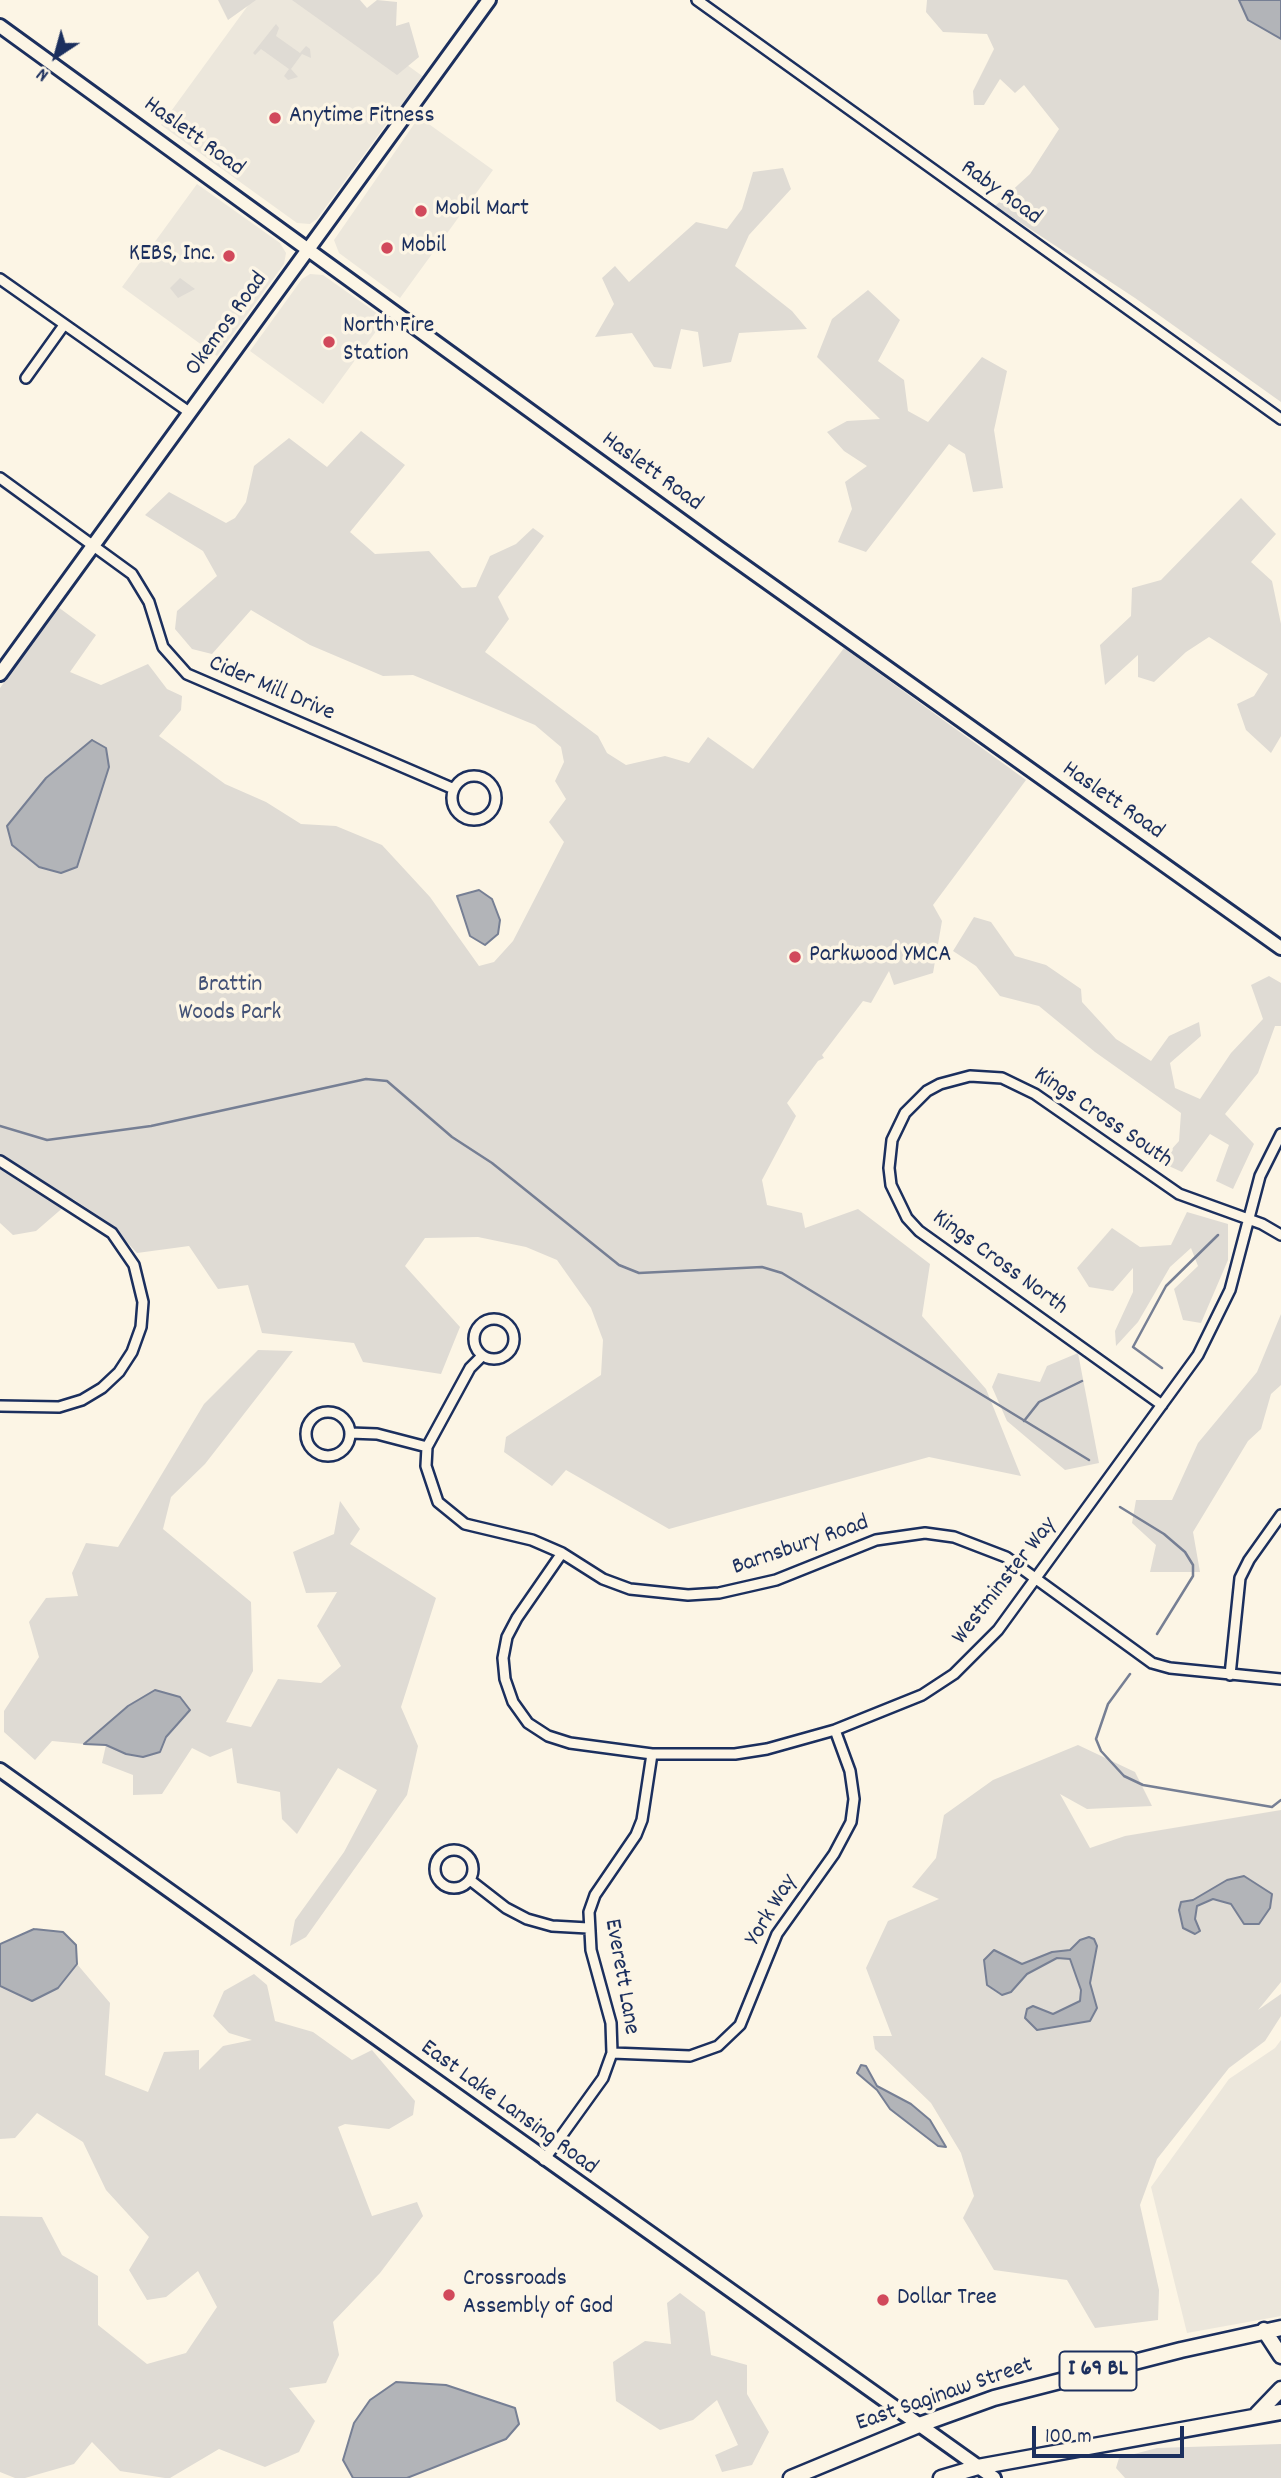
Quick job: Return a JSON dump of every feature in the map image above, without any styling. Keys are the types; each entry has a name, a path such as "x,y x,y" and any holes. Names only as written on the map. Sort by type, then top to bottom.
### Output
{"main road":[{"name":"East Saginaw Street","path":"791,2478 919,2425 994,2398 1281,2328"},
{"path":"1264,2330 1281,2356"},
{"path":"1257,2414 1281,2389"},
{"path":"941,2478 978,2467 1257,2414 1281,2412"}],"street":[{"name":"Okemos Road","path":"0,674 489,0"},
{"name":"Raby Road","path":"696,0 1281,419"},
{"name":"Haslett Road","path":"0,26 730,556 1281,948"},
{"path":"0,279 189,412"},
{"path":"26,378 64,325"},
{"name":"Cider Mill Drive","path":"0,478 126,569 142,587 163,647 187,674 454,789"},
{"path":"471,776 485,779 494,789 495,804 481,819 467,819 453,804 454,789 471,776"},
{"name":"Kings Cross South","path":"905,1113 927,1091 940,1084 970,1076 1002,1078 1035,1094 1179,1194 1248,1219 1281,1235"},
{"name":"Kings Cross North","path":"905,1113 892,1140 889,1168 897,1203 907,1218 919,1231 1161,1405"},
{"name":"Westminster Way","path":"562,1553 517,1618 507,1637 503,1658 505,1679 513,1702 528,1723 548,1736 570,1743 652,1754 735,1754 767,1749 835,1730 922,1695 954,1674 998,1630 1198,1355 1230,1290 1260,1176 1281,1134"},
{"path":"0,1161 112,1233 134,1265 143,1302 141,1328 132,1352 119,1372 102,1388 82,1400 59,1407 0,1406"},
{"path":"489,1319 508,1324 514,1336 508,1354 496,1360 482,1356 474,1339 478,1326 489,1319"},
{"path":"350,1433 377,1434 427,1447 470,1368 482,1356"},
{"path":"327,1412 340,1416 350,1433 345,1447 332,1455 317,1453 307,1442 306,1434 310,1421 327,1412"},
{"name":"Barnsbury Road","path":"427,1447 430,1485 438,1502 450,1514 481,1529 532,1540 562,1553 603,1579 630,1589 658,1594 719,1593 776,1580 876,1540 925,1533 981,1545 1006,1557 1152,1662 1170,1668 1281,1679"},
{"path":"1230,1675 1240,1578 1249,1560 1281,1515"},
{"name":"York Way","path":"612,2053 690,2056 718,2046 740,2025 777,1934 839,1846 850,1822 854,1800 850,1771 835,1730"},
{"name":"Everett Lane","path":"544,2160 603,2078 612,2053 611,2023 588,1928 595,1895 625,1852 642,1820 652,1754"},
{"name":"East Lake Lansing Road","path":"0,1770 994,2478"},
{"path":"446,1851 464,1853 472,1862 470,1881 459,1888 446,1887 436,1879 436,1860 446,1851"},
{"path":"470,1881 506,1908 527,1919 552,1926 588,1928"}],"shaded area":[{"path":"252,0 318,0 425,78 390,119 317,219 310,224 297,223 161,125"},
{"path":"1239,0 1281,0 1281,39 1248,20"},
{"path":"419,117 493,170 400,298 339,253 334,240"},
{"path":"197,184 280,243 286,253 284,264 217,356 122,287"},
{"path":"310,274 323,275 385,319 323,404 250,351 302,279"},
{"path":"92,740 106,748 109,767 77,867 61,873 39,867 12,845 7,826 46,778"},
{"path":"479,890 492,899 500,920 498,934 485,945 470,936 457,896"},
{"path":"155,1690 180,1697 190,1710 166,1737 160,1752 143,1757 126,1754 106,1745 84,1744 128,1706"},
{"path":"1244,1876 1272,1894 1270,1908 1259,1924 1244,1924 1231,1904 1213,1899 1197,1906 1195,1919 1200,1931 1195,1934 1183,1928 1179,1910 1181,1902 1193,1900 1227,1880"},
{"path":"34,1929 63,1932 76,1945 77,1964 58,1988 32,2001 0,1986 0,1944"},
{"path":"1089,1937 1094,1939 1097,1946 1090,1983 1097,2008 1090,2021 1037,2030 1025,2018 1027,2009 1033,2006 1053,2014 1080,2001 1081,1990 1070,1959 1057,1958 1027,1974 1011,1992 1002,1995 987,1985 984,1960 994,1950 1022,1964 1052,1952 1070,1950 1080,1940"},
{"path":"1281,2040 1281,2316 1187,2333 1151,2187 1229,2079 1275,2048"},
{"path":"861,2065 866,2066 877,2086 911,2104 930,2120 946,2147 938,2146 890,2109 877,2090 857,2073"},
{"path":"396,2382 446,2385 515,2408 519,2424 506,2439 407,2478 353,2478 343,2460 354,2423 370,2400"}],"green space":[{"path":"218,0 256,0 228,20"},
{"path":"292,0 360,0 367,8 377,0 397,2 396,26 409,22 419,57 397,75"},
{"path":"927,0 1239,0 1248,20 1281,39 1281,402 1135,298 995,206 1030,174 1059,129 1024,85 1015,93 1000,79 984,105 974,105 973,91 994,49 987,34 943,32 926,12"},
{"path":"276,24 279,28 276,36 300,53 306,46 310,49 311,58 302,54 291,69 298,77 288,80 284,76 289,69 261,49 255,55 253,53"},
{"path":"783,168 791,189 749,235 735,266 792,311 807,329 739,333 731,362 703,367 698,332 681,329 671,369 654,367 632,333 595,337 614,304 602,278 615,266 629,282 696,222 727,229 742,209 753,172"},
{"path":"180,278 195,289 178,298 170,288"},
{"path":"868,290 900,320 878,361 904,380 908,411 928,422 982,357 1007,371 994,430 1003,488 973,492 965,454 949,444 866,552 838,542 852,509 845,482 867,466 844,451 827,432 847,421 880,419 817,357 832,319"},
{"name":"Brattin Woods Park","path":"361,431 405,465 350,532 375,554 429,551 462,588 476,587 490,556 516,544 533,528 544,536 498,597 509,619 485,652 598,736 607,753 626,765 665,756 689,763 708,737 753,769 844,648 1026,780 933,905 942,921 933,973 894,985 889,971 871,1003 863,1001 822,1055 824,1058 818,1061 787,1103 796,1116 762,1180 767,1205 802,1213 805,1228 858,1209 930,1264 922,1316 986,1389 1021,1476 929,1457 669,1529 566,1470 552,1486 504,1452 506,1437 601,1375 603,1340 591,1308 557,1260 526,1247 478,1237 425,1238 405,1266 460,1327 441,1374 363,1362 354,1343 262,1333 248,1285 218,1289 189,1246 137,1253 108,1222 73,1199 36,1231 13,1235 0,1223 0,688 58,607 96,635 70,672 101,685 148,664 167,689 182,696 181,710 159,736 225,784 266,802 301,824 336,826 382,845 430,897 479,966 494,962 513,941 564,842 549,822 566,799 555,781 564,762 561,747 535,725 413,675 383,676 310,645 251,610 212,654 192,649 175,629 177,611 217,576 203,551 145,515 169,492 226,523 235,518 246,502 254,466 289,438 327,467"},
{"path":"1241,498 1276,534 1251,562 1272,581 1281,624 1281,736 1271,753 1246,730 1237,704 1254,696 1268,674 1209,637 1186,652 1154,682 1138,677 1138,655 1105,685 1100,645 1131,616 1132,588 1161,580"},
{"path":"974,917 991,922 1015,956 1046,965 1081,989 1082,1002 1116,1039 1151,1061 1169,1036 1199,1022 1201,1036 1170,1063 1175,1088 1200,1099 1231,1053 1263,1019 1251,985 1269,976 1281,983 1281,1026 1275,1026 1258,1073 1225,1114 1254,1144 1233,1189 1216,1181 1229,1145 1210,1134 1182,1172 1160,1162 1179,1141 1181,1113 1095,1052 1039,1006 1000,996 976,966 953,951"},
{"path":"1187,1212 1228,1224 1228,1260 1201,1323 1183,1320 1174,1289 1198,1266 1191,1248 1170,1267 1138,1322 1116,1346 1115,1331 1133,1292 1133,1268 1113,1291 1089,1287 1077,1268 1112,1228 1140,1247 1171,1245"},
{"path":"1281,1314 1281,1385 1271,1394 1261,1429 1248,1441 1193,1532 1200,1572 1150,1572 1156,1545 1132,1523 1136,1500 1172,1500 1198,1443 1257,1372"},
{"path":"258,1350 293,1351 205,1464 171,1497 163,1529 251,1602 253,1671 226,1722 251,1727 278,1679 321,1683 341,1666 317,1626 337,1592 306,1593 293,1552 334,1534 340,1501 360,1529 350,1544 436,1598 401,1707 418,1746 407,1795 306,1937 290,1946 295,1920 344,1852 377,1790 338,1768 297,1834 282,1819 280,1792 237,1783 232,1748 210,1757 192,1748 162,1794 133,1795 133,1775 102,1763 106,1745 126,1754 143,1757 160,1752 166,1737 190,1710 128,1706 84,1744 52,1741 35,1760 4,1732 4,1711 39,1657 29,1622 46,1598 78,1596 72,1573 86,1543 118,1547 204,1404"},
{"path":"1078,1353 1099,1463 1065,1470 1007,1421 992,1387 998,1373 1040,1382 1047,1366"},
{"path":"1078,1745 1135,1772 1152,1806 1087,1809 1060,1794 1090,1848 1125,1836 1281,1810 1281,1982 1258,2010 1281,1994 1281,2016 1265,2041 1229,2068 1157,2159 1140,2205 1159,2290 1158,2320 1095,2328 1067,2280 994,2270 963,2218 974,2196 961,2153 931,2103 875,2049 873,2036 892,2036 866,1968 888,1921 939,1899 912,1887 936,1858 944,1815 993,1780"},
{"path":"77,1964 110,2003 105,2075 148,2092 164,2052 199,2050 199,2070 223,2046 252,2040 229,2033 213,2016 224,1991 254,1974 267,1985 275,2021 313,2032 352,2060 372,2050 415,2101 413,2115 389,2129 345,2124 338,2127 372,2216 417,2202 423,2216 380,2273 333,2322 339,2355 326,2383 289,2388 315,2421 299,2452 265,2467 219,2449 170,2478 165,2478 120,2471 92,2442 74,2464 25,2478 15,2478 0,2472 0,2216 42,2217 62,2255 98,2276 98,2325 147,2364 186,2353 217,2307 198,2271 166,2297 147,2300 129,2270 149,2237 106,2190 83,2142 37,2113 15,2138 0,2139 0,1986 32,2001 58,1988"},
{"path":"680,2293 705,2312 711,2355 747,2365 747,2394 769,2432 752,2465 722,2472 715,2455 738,2445 717,2400 693,2420 660,2430 616,2401 613,2362 645,2341 671,2344 667,2303"},
{"path":"1281,2444 1281,2478 1125,2478 1116,2468 1119,2458 1157,2448"}],"waterway":[{"path":"0,1126 47,1140 151,1126 366,1079 387,1081 452,1137 492,1163 619,1265 639,1273 762,1267 782,1273 1089,1460"},
{"path":"1162,1368 1133,1347 1166,1286 1218,1235"},
{"path":"1024,1421 1039,1402 1082,1381"},
{"path":"1120,1507 1164,1534 1185,1552 1193,1565 1193,1576 1157,1634"},
{"path":"1130,1674 1108,1704 1096,1739 1101,1751 1124,1776 1143,1785 1272,1807 1281,1800"}],"place":[{"name":"Anytime Fitness","path":"275,118"},
{"name":"Mobil Mart","path":"421,211"},
{"name":"Mobil","path":"387,248"},
{"name":"KEBS, Inc.","path":"229,256"},
{"name":"North Fire Station","path":"329,342"},
{"name":"Parkwood YMCA","path":"795,957"},
{"name":"Crossroads Assembly of God","path":"449,2295"},
{"name":"Dollar Tree","path":"883,2300"}]}
